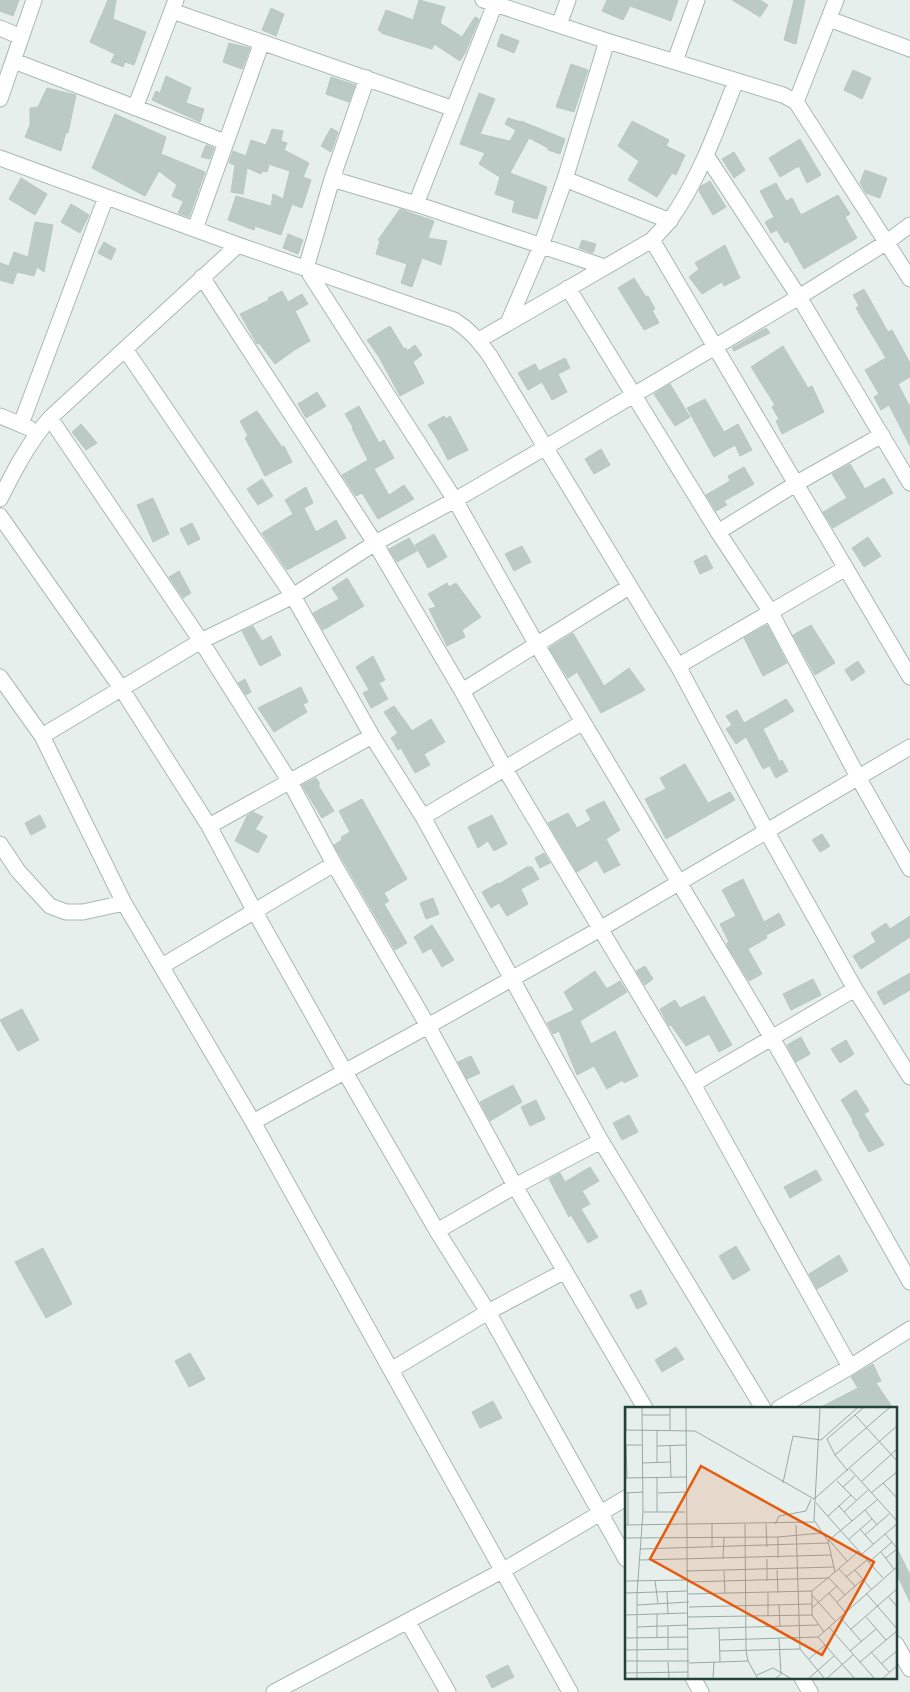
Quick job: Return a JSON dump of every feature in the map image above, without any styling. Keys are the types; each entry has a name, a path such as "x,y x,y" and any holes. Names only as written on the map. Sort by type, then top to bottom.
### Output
{"street":[{"path":"0,99 34,0"},
{"path":"559,24 568,0"},
{"path":"675,61 697,0"},
{"path":"796,102 836,0"},
{"path":"416,204 454,109 489,2 607,41 783,95 796,102 888,242 910,279"},
{"path":"135,108 174,6 262,42 454,109"},
{"path":"829,19 910,49"},
{"path":"0,28 21,37"},
{"path":"508,323 541,246 565,179 607,41"},
{"path":"195,229 262,42"},
{"path":"14,61 225,142"},
{"path":"367,78 332,179 306,268 455,500 537,645 772,1038 910,1282"},
{"path":"479,340 652,240 670,221 691,187 736,81"},
{"path":"706,155 799,297 910,483"},
{"path":"0,158 238,245 454,320 468,329 479,340 678,666 767,832 855,989 910,1077"},
{"path":"332,179 416,204 605,267"},
{"path":"565,179 670,221"},
{"path":"21,424 106,197"},
{"path":"42,736 201,641 293,596 375,543 455,500 799,297 888,242 910,225"},
{"path":"652,240 910,676"},
{"path":"0,500 38,432 50,418 238,245"},
{"path":"202,277 375,543 462,691 505,769 693,1084 850,1367"},
{"path":"568,288 718,532 770,611 858,777 910,869"},
{"path":"126,349 293,596 372,736 423,817 601,1141 762,1407"},
{"path":"0,416 38,432"},
{"path":"50,418 201,641 290,782 334,864 428,1026 515,1186 644,1407"},
{"path":"718,532 797,483 882,435"},
{"path":"0,516 121,688 209,826 255,912 346,1072 437,1231 488,1312 625,1557"},
{"path":"678,666 846,568"},
{"path":"462,691 629,587"},
{"path":"0,677 42,736 124,903 254,1122 570,1692"},
{"path":"423,817 583,722"},
{"path":"209,826 372,736"},
{"path":"254,1122 600,929 910,747"},
{"path":"0,844 18,871 50,906 66,912 83,912 124,903"},
{"path":"162,966 334,864"},
{"path":"693,1084 855,989"},
{"path":"437,1231 515,1186 601,1141"},
{"path":"391,1370 488,1312 565,1271"},
{"path":"781,1407 850,1367 910,1329"},
{"path":"274,1692 502,1571 625,1499"},
{"path":"408,1622 448,1692"},
{"path":"898,1648 910,1669"},
{"path":"694,1680 701,1692"},
{"path":"803,1680 810,1692"}],"building":[{"path":"0,0 19,0 13,16 0,11"},
{"path":"108,0 116,0 113,19 146,32 134,65 125,62 123,67 111,62 115,54 90,42"},
{"path":"419,0 445,7 440,23 462,37 475,17 479,19 460,61 434,44 432,49 381,33 378,30 386,10 413,20"},
{"path":"607,0 678,0 671,21 630,6 623,20 602,11"},
{"path":"732,0 760,0 768,5 760,17"},
{"path":"794,0 805,0 796,44 784,40"},
{"path":"271,8 284,14 276,36 262,30"},
{"path":"501,34 519,41 514,53 497,46"},
{"path":"229,43 250,48 242,69 223,62"},
{"path":"571,64 588,70 574,112 556,107"},
{"path":"853,70 871,78 862,99 844,90"},
{"path":"166,76 191,88 186,103 204,109 200,122 152,100 156,91 160,93"},
{"path":"331,77 355,85 349,102 326,94"},
{"path":"47,88 76,95 68,133 66,132 61,151 25,137 30,125 30,108 38,107"},
{"path":"479,93 495,99 480,134 510,141 516,130 505,124 508,118 521,121 565,139 560,154 548,150 548,148 529,138 510,173 547,187 537,219 512,212 515,201 495,194 500,177 479,164 485,153 460,144"},
{"path":"115,114 166,137 161,154 205,172 189,217 178,213 183,202 187,203 172,196 177,185 159,171 145,196 92,168"},
{"path":"632,121 669,140 666,146 685,155 676,175 672,173 657,197 628,180 639,161 618,146"},
{"path":"331,128 338,132 331,152 321,146"},
{"path":"272,129 283,131 281,141 287,143 284,150 309,163 303,177 311,180 302,208 292,204 281,235 255,226 254,230 228,220 236,196 271,206 273,194 283,199 290,171 265,163 269,166 267,172 262,171 261,174 247,168 243,194 231,192 235,165 229,163 233,151 246,156 251,140 266,145"},
{"path":"800,139 821,175 807,183 799,166 780,177 769,158"},
{"path":"206,145 214,148 210,159 201,157"},
{"path":"734,152 745,170 734,178 722,159"},
{"path":"865,170 887,178 880,198 866,193 860,183"},
{"path":"21,178 47,194 35,215 9,199"},
{"path":"710,181 726,207 713,215 699,191 701,186"},
{"path":"776,183 786,201 792,198 801,215 838,195 850,214 845,217 857,238 804,269 788,241 785,243 777,230 771,233 765,222 774,217 760,191"},
{"path":"71,204 89,215 80,233 61,222"},
{"path":"400,209 434,221 428,238 447,241 441,265 422,258 412,287 401,283 407,264 376,254 380,241 378,240"},
{"path":"35,222 53,225 44,272 37,267 34,276 17,272 13,284 0,280 0,263 9,266 14,252 28,257"},
{"path":"288,234 303,240 298,254 283,248"},
{"path":"582,240 596,244 593,253 579,248"},
{"path":"104,242 116,249 111,260 98,253"},
{"path":"725,245 740,278 724,286 722,282 702,294 689,277 699,269 695,263"},
{"path":"634,278 646,297 648,296 655,309 652,310 659,323 644,330 618,288"},
{"path":"864,289 888,332 892,330 910,363 910,377 898,384 910,407 910,446 889,405 881,410 874,397 879,394 865,370 886,358 856,308 859,306 853,295"},
{"path":"282,291 288,302 302,294 308,304 295,311 310,341 275,364 259,343 257,344 240,314 269,300 268,298"},
{"path":"390,326 404,349 406,348 407,351 415,345 422,355 413,362 424,383 400,396 379,357 367,340"},
{"path":"766,328 770,333 734,351 732,348"},
{"path":"783,346 808,388 812,386 824,412 782,434 776,421 779,419 772,407 775,405 751,367"},
{"path":"565,358 570,368 558,374 567,392 552,400 542,382 528,390 518,373 535,364 539,371"},
{"path":"670,384 690,417 675,426 654,394"},
{"path":"317,392 326,406 306,418 298,404"},
{"path":"705,399 724,432 738,424 752,450 740,456 735,445 714,457 687,408"},
{"path":"359,406 379,443 384,440 394,458 374,469 389,495 404,485 414,499 378,519 362,493 356,496 342,475 368,460 345,414"},
{"path":"257,411 282,447 284,446 292,462 265,476 245,438 248,436 240,421"},
{"path":"444,416 446,419 450,416 468,450 448,460 428,425"},
{"path":"81,424 97,443 86,450 72,432"},
{"path":"601,449 610,465 594,474 585,459"},
{"path":"850,464 865,489 884,478 893,493 833,528 823,512 847,498 832,474"},
{"path":"744,467 754,484 724,501 727,505 716,511 706,495 730,481 728,476"},
{"path":"262,479 273,496 258,505 247,489"},
{"path":"306,487 313,503 304,508 316,532 336,520 346,538 287,570 262,533 293,514 285,500"},
{"path":"153,498 169,534 153,542 137,505"},
{"path":"192,523 200,539 188,545 180,529"},
{"path":"434,534 447,557 428,568 415,545"},
{"path":"868,537 881,556 864,567 852,548"},
{"path":"409,538 417,551 397,562 389,549"},
{"path":"522,546 531,562 514,571 505,554"},
{"path":"706,555 713,568 700,574 694,561"},
{"path":"179,571 191,593 183,598 169,577"},
{"path":"347,578 364,606 323,630 313,613 339,599 332,588"},
{"path":"447,583 449,587 456,583 481,617 462,630 465,637 447,646 429,609 436,607 428,594"},
{"path":"767,625 787,663 763,676 744,638"},
{"path":"811,625 835,663 815,675 793,635"},
{"path":"253,626 262,641 271,636 281,655 260,666 242,631"},
{"path":"573,633 604,686 629,668 645,690 601,713 577,672 568,678 549,648"},
{"path":"373,656 385,680 379,683 388,699 371,708 363,693 369,690 356,667"},
{"path":"858,661 865,672 852,681 845,670"},
{"path":"245,679 251,692 246,695 238,683"},
{"path":"301,687 308,702 303,704 307,712 274,732 258,708"},
{"path":"786,699 794,711 763,729 779,761 763,769 746,737 736,744 726,729 732,725 726,716 737,710 744,723"},
{"path":"394,706 412,731 431,719 445,742 424,754 430,765 415,773 401,748 398,750 391,738 398,733 384,712"},
{"path":"782,760 788,771 776,778 770,767"},
{"path":"685,764 708,803 730,792 735,800 666,839 645,799 666,789 660,778"},
{"path":"316,778 320,784 318,785 334,811 322,818 302,785"},
{"path":"362,799 407,879 384,893 389,901 384,904 407,943 395,950 334,845 342,840 341,837 350,832 339,811"},
{"path":"604,801 620,830 606,839 620,865 604,873 597,860 577,872 548,823 568,813 577,828 591,820 586,810"},
{"path":"253,812 263,817 255,829 267,836 258,853 235,841 247,816"},
{"path":"40,815 46,827 31,835 25,823"},
{"path":"492,815 507,844 494,851 488,841 478,848 468,827"},
{"path":"822,834 830,846 820,852 812,840"},
{"path":"544,853 550,863 540,868 535,858"},
{"path":"527,867 532,867 539,879 521,889 528,904 507,916 499,903 491,908 482,892"},
{"path":"743,879 764,922 779,913 785,925 766,935 767,938 748,949 762,974 749,981 728,947 727,943 729,942 720,924 736,916 722,890"},
{"path":"433,898 439,914 426,919 420,903"},
{"path":"910,916 910,937 861,969 853,956 876,942 871,933 886,923 890,929"},
{"path":"432,925 454,960 442,967 431,948 423,953 414,937"},
{"path":"645,966 653,979 645,985 636,971"},
{"path":"595,971 606,988 620,981 627,992 580,1021 591,1044 615,1031 638,1076 624,1083 623,1080 607,1089 594,1066 577,1075 559,1031 553,1034 547,1023 574,1010 564,992"},
{"path":"910,973 910,990 884,1005 877,992"},
{"path":"813,979 821,995 791,1010 783,994"},
{"path":"704,996 732,1045 719,1052 709,1034 686,1046 671,1025 669,1026 660,1009 675,1000 680,1008"},
{"path":"22,1009 39,1040 18,1051 0,1020"},
{"path":"801,1037 810,1054 796,1062 787,1045"},
{"path":"846,1040 854,1054 840,1063 831,1049"},
{"path":"471,1056 480,1073 467,1079 458,1062"},
{"path":"513,1085 522,1102 490,1121 480,1102"},
{"path":"856,1090 869,1111 864,1114 884,1145 869,1152 841,1100"},
{"path":"536,1100 545,1119 530,1126 521,1107"},
{"path":"629,1115 638,1132 622,1140 613,1123"},
{"path":"590,1167 599,1181 582,1191 590,1204 581,1209 598,1237 588,1243 571,1215 569,1217 549,1179 560,1173 565,1182"},
{"path":"816,1170 822,1180 790,1198 784,1187"},
{"path":"736,1246 750,1270 733,1280 719,1256"},
{"path":"43,1248 72,1304 46,1318 15,1262"},
{"path":"839,1255 848,1271 817,1289 809,1274"},
{"path":"641,1290 647,1304 637,1309 630,1295"},
{"path":"676,1347 684,1359 662,1372 655,1360"},
{"path":"190,1353 205,1379 189,1387 175,1361"},
{"path":"873,1364 881,1381 876,1383 892,1407 821,1407 858,1388 851,1377"},
{"path":"493,1401 502,1418 480,1428 472,1412"},
{"path":"898,1550 910,1575 910,1602 898,1577"},
{"path":"508,1665 514,1677 492,1688 486,1676"}]}
